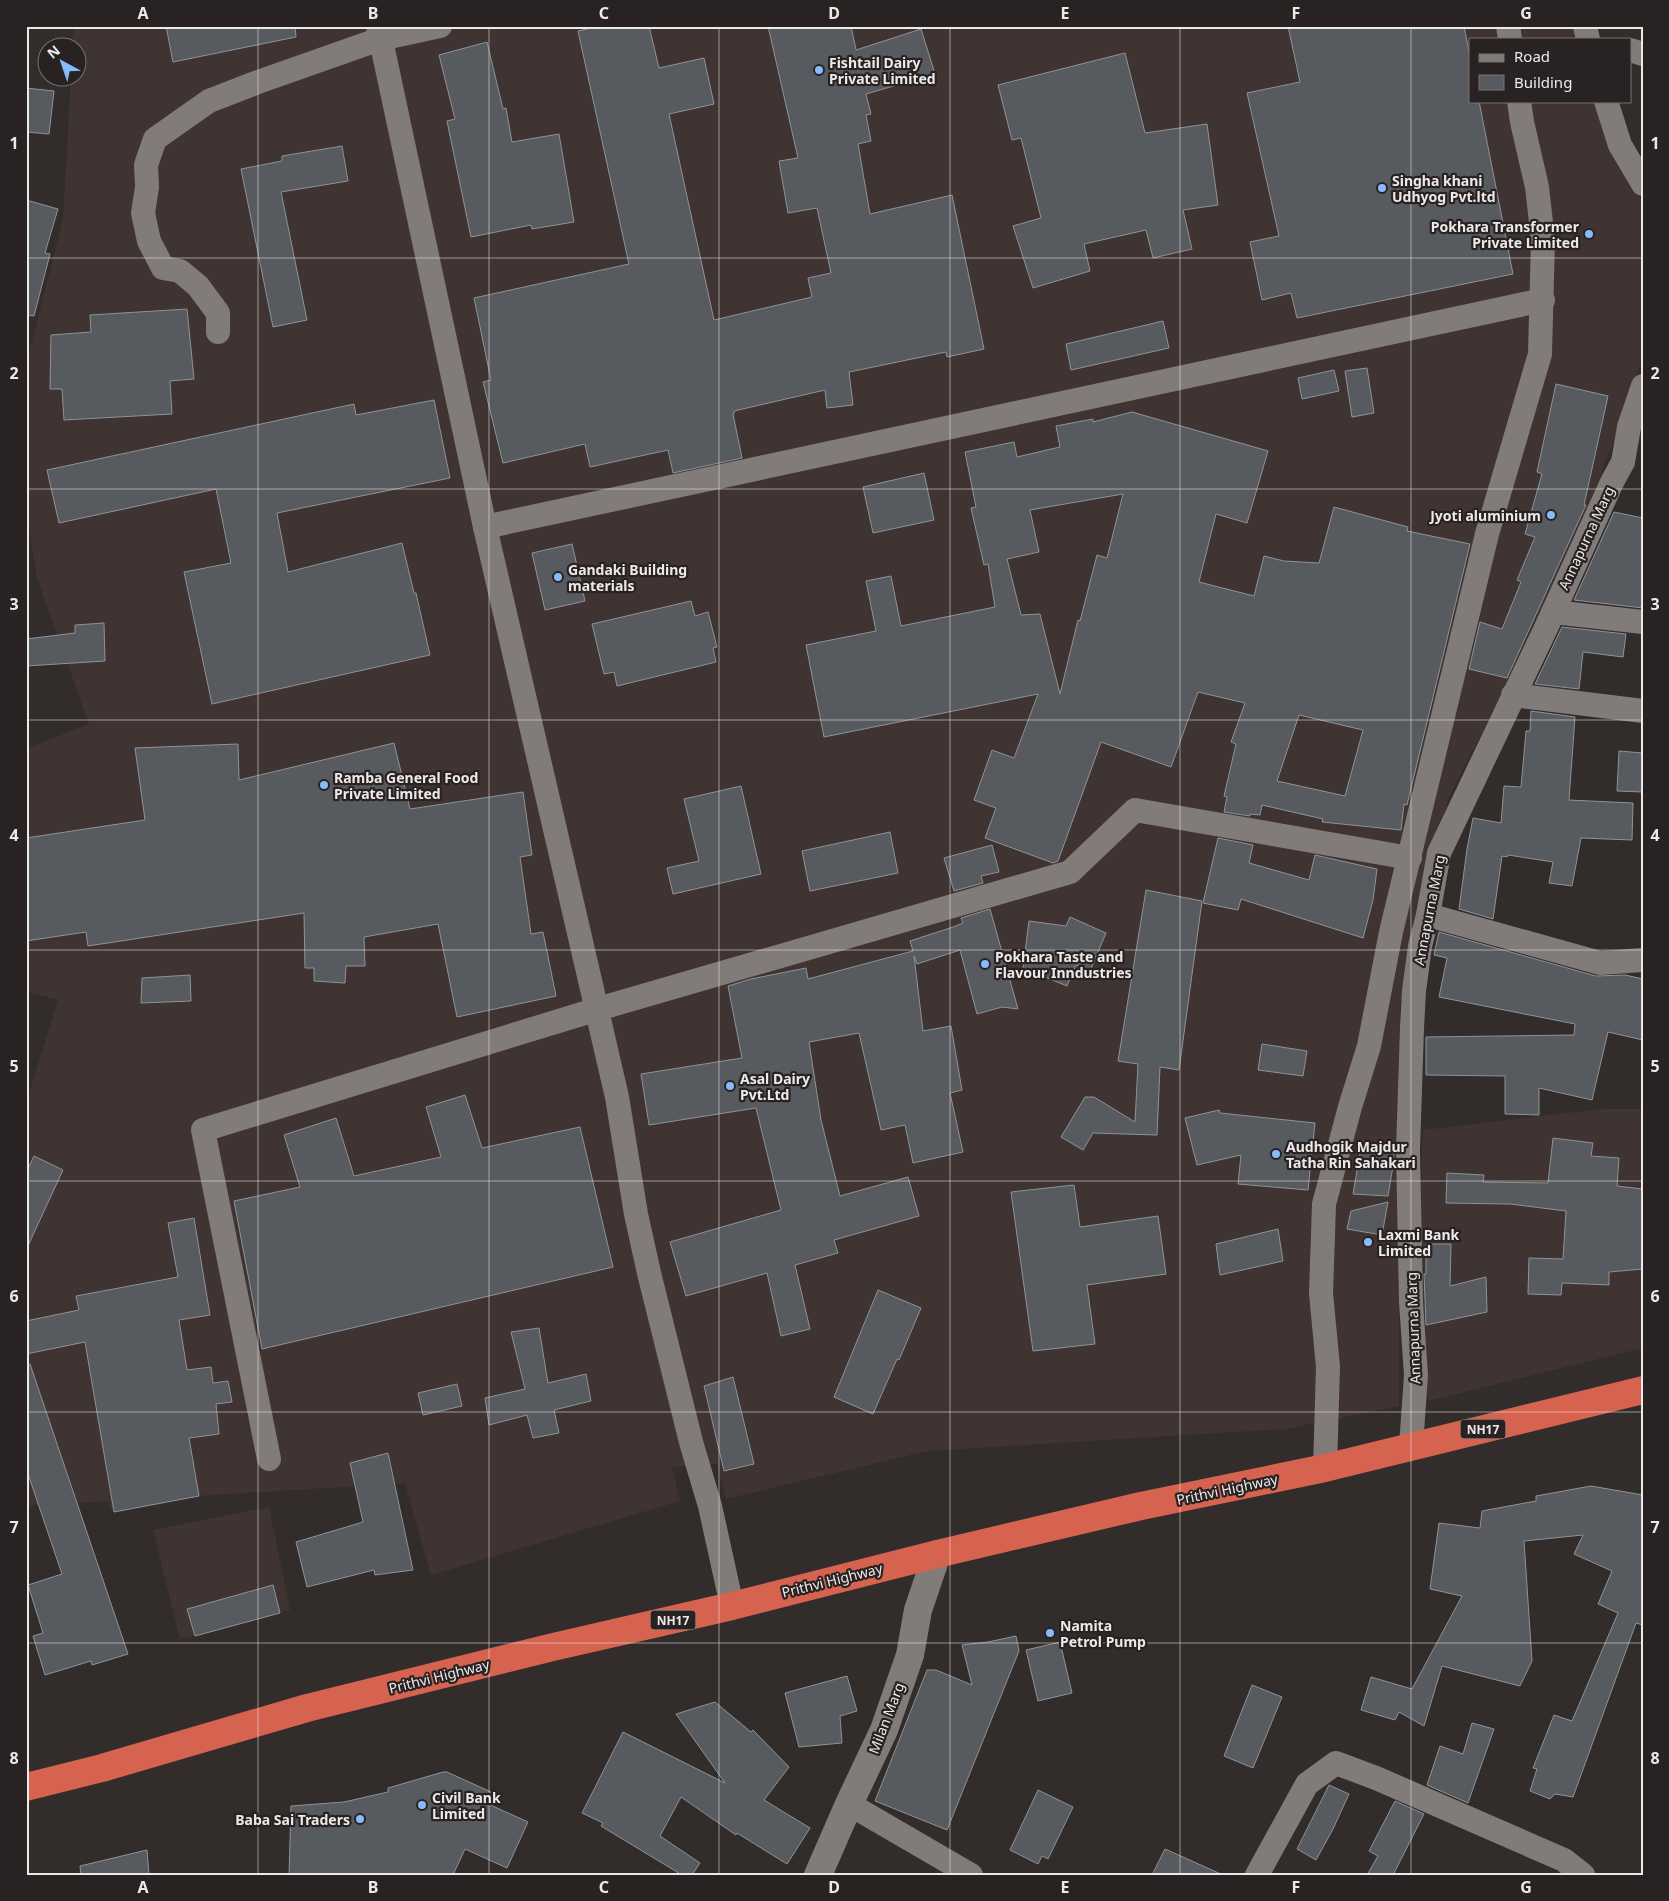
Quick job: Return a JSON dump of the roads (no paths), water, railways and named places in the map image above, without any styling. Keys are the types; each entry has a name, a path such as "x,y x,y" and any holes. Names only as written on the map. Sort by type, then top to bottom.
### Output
{"highway":[{"name":"Prithvi Highway","path":"26,1786 102,1768 307,1708 553,1647 732,1606 937,1554 1142,1506 1324,1468 1643,1390"}],"main road":[{"name":"Milan Marg","path":"818,1875 884,1730 910,1655 918,1610 937,1554"}],"street":[{"path":"218,332 218,313 198,286 180,271 163,268 149,241 143,213 148,187 146,165 155,138 209,102 379,32 440,26"},
{"path":"379,32 485,526 617,1096 636,1214 649,1273 691,1442 710,1506 732,1606"},
{"path":"1324,1468 1328,1367 1321,1293 1324,1204 1350,1107 1369,1046 1391,932 1487,534 1540,354 1543,300 1543,240 1537,187 1519,102"},
{"path":"1606,102 1620,145 1643,184"},
{"path":"485,526 1543,300"},
{"name":"Annapurna Marg","path":"1411,1446 1416,1375 1411,1302 1408,1150 1411,1038 1414,991 1420,946 1428,915 1439,853 1623,462 1636,428 1643,386"},
{"path":"1553,612 1643,622"},
{"path":"1513,696 1643,710"},
{"path":"270,1459 203,1130 598,1009 1070,872 1135,810 1410,858"},
{"path":"1428,915 1600,963 1643,960"},
{"path":"1257,1875 1307,1784 1336,1763 1376,1778 1564,1860 1583,1875"},
{"path":"849,1804 971,1875"}],"place":[{"name":"Fishtail Dairy Private Limited","path":"819,70"},
{"name":"Singha khani Udhyog Pvt.ltd","path":"1382,188"},
{"name":"Pokhara Transformer Private Limited","path":"1589,234"},
{"name":"Jyoti aluminium","path":"1551,515"},
{"name":"Gandaki Building materials","path":"558,577"},
{"name":"Ramba General Food Private Limited","path":"324,785"},
{"name":"Pokhara Taste and Flavour Inndustries","path":"985,964"},
{"name":"Asal Dairy Pvt.Ltd","path":"730,1086"},
{"name":"Audhogik Majdur Tatha Rin Sahakari","path":"1276,1154"},
{"name":"Laxmi Bank Limited","path":"1368,1242"},
{"name":"Namita Petrol Pump","path":"1050,1633"},
{"name":"Civil Bank Limited","path":"422,1805"},
{"name":"Baba Sai Traders","path":"360,1819"}]}
